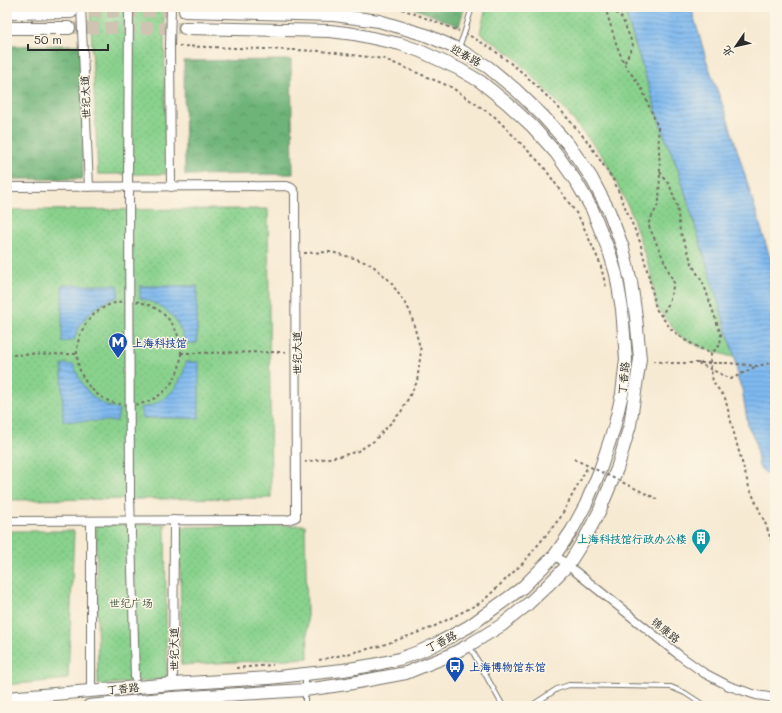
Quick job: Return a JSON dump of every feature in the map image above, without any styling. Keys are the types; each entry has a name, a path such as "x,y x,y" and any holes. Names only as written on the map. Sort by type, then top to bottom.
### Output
{"street":[{"path":"129,7 128,187 130,474 135,677"},
{"path":"171,7 171,186"},
{"path":"7,13 76,10"},
{"name":"世纪大道","path":"76,10 89,187"},
{"name":"迎春路","path":"185,11 334,15 349,12 426,35 458,49 488,67 544,116 568,144 591,178 609,211 622,248 631,282"},
{"path":"7,28 69,28"},
{"name":"迎春路","path":"184,28 354,34 400,44 420,51 459,69 481,82 507,103 532,126 556,153 577,183 592,209 610,254 616,274"},
{"name":"世纪大道","path":"7,187 286,186 291,188 295,193 296,352 296,517 288,520 7,521"},
{"name":"丁香路","path":"7,698 91,690 269,678 343,670 399,659 421,651 468,627 522,588 556,555 586,504 600,470 614,428 622,394 626,359 622,309 616,274"},
{"name":"丁香路","path":"90,706 173,702 305,690 406,673 469,646 502,625 548,586 568,565 599,512 617,469 630,425 640,359 631,282"},
{"name":"世纪大道","path":"173,702 174,520"},
{"path":"90,706 91,521"},
{"name":"锦康路","path":"556,555 679,655 704,673 729,686 756,695 775,698"}],"lane":[{"path":"458,49 472,7"},
{"path":"469,646 503,706"},
{"path":"305,674 305,706"},
{"path":"531,706 557,689 569,685 671,687 685,693 705,706"}],"path":[{"path":"605,7 624,64 641,87 658,127 660,172 659,203 648,224 674,283 669,303 661,316"},
{"path":"614,7 614,11 622,18 633,45 624,64"},
{"path":"170,46 321,51 384,59 452,87 495,117 543,166 579,217 600,263 607,292"},
{"path":"660,172 670,186 677,206 680,231 693,266 704,285 721,335 720,345 711,354 710,370 713,382 725,398 749,487 766,525 775,552"},
{"path":"295,253 331,252 354,258 372,265 390,281 410,311 421,351 417,382 401,412 374,441 358,451 341,456 296,463"},
{"path":"181,353 269,351 296,352"},
{"path":"7,356 78,354"},
{"path":"653,361 672,363 728,363 757,366"},
{"path":"697,363 731,379 757,366 775,362"},
{"path":"574,459 657,499"},
{"path":"319,660 380,646 431,628 482,602 524,562 560,518 591,461"},
{"path":"234,668 278,665"}],"green space":[{"path":"90,7 164,7 166,174 98,174"},
{"path":"411,7 462,7 464,9 459,26"},
{"path":"486,7 628,7 626,15 664,135 678,169 735,358 700,347 680,336 656,306 651,273 630,210 604,158 566,111 512,55 480,33"},
{"path":"81,45 83,179 7,179 7,46"},
{"path":"291,60 293,174 185,175 184,61"},
{"path":"268,209 271,498 7,500 7,210"},
{"name":"世纪广场","path":"165,524 167,679 98,685 96,525"},
{"path":"305,525 308,658 181,665 180,527"},
{"path":"7,531 74,531 68,679 7,685"}],"water":[{"path":"628,7 691,7 707,62 729,123 775,274 775,485 773,480 759,467 755,440 748,426 735,358 678,169 664,135 626,15"},
{"path":"62,285 118,285 118,297 90,312 81,324 74,340 62,342"},
{"path":"140,286 197,286 197,343 185,343 179,326 170,313 149,301 140,298"},
{"path":"186,362 199,362 199,418 143,418 140,408 156,403 172,392 181,378"},
{"path":"62,364 74,365 77,374 90,394 110,407 119,410 117,421 63,421"}],"tunnel":[{"path":"71,12 185,11"},
{"path":"69,28 185,28"}],"place":[{"name":"上海科技馆","path":"118,359"},
{"name":"上海科技馆行政办公楼","path":"701,555"},
{"name":"上海博物馆东馆","path":"455,683"}]}
